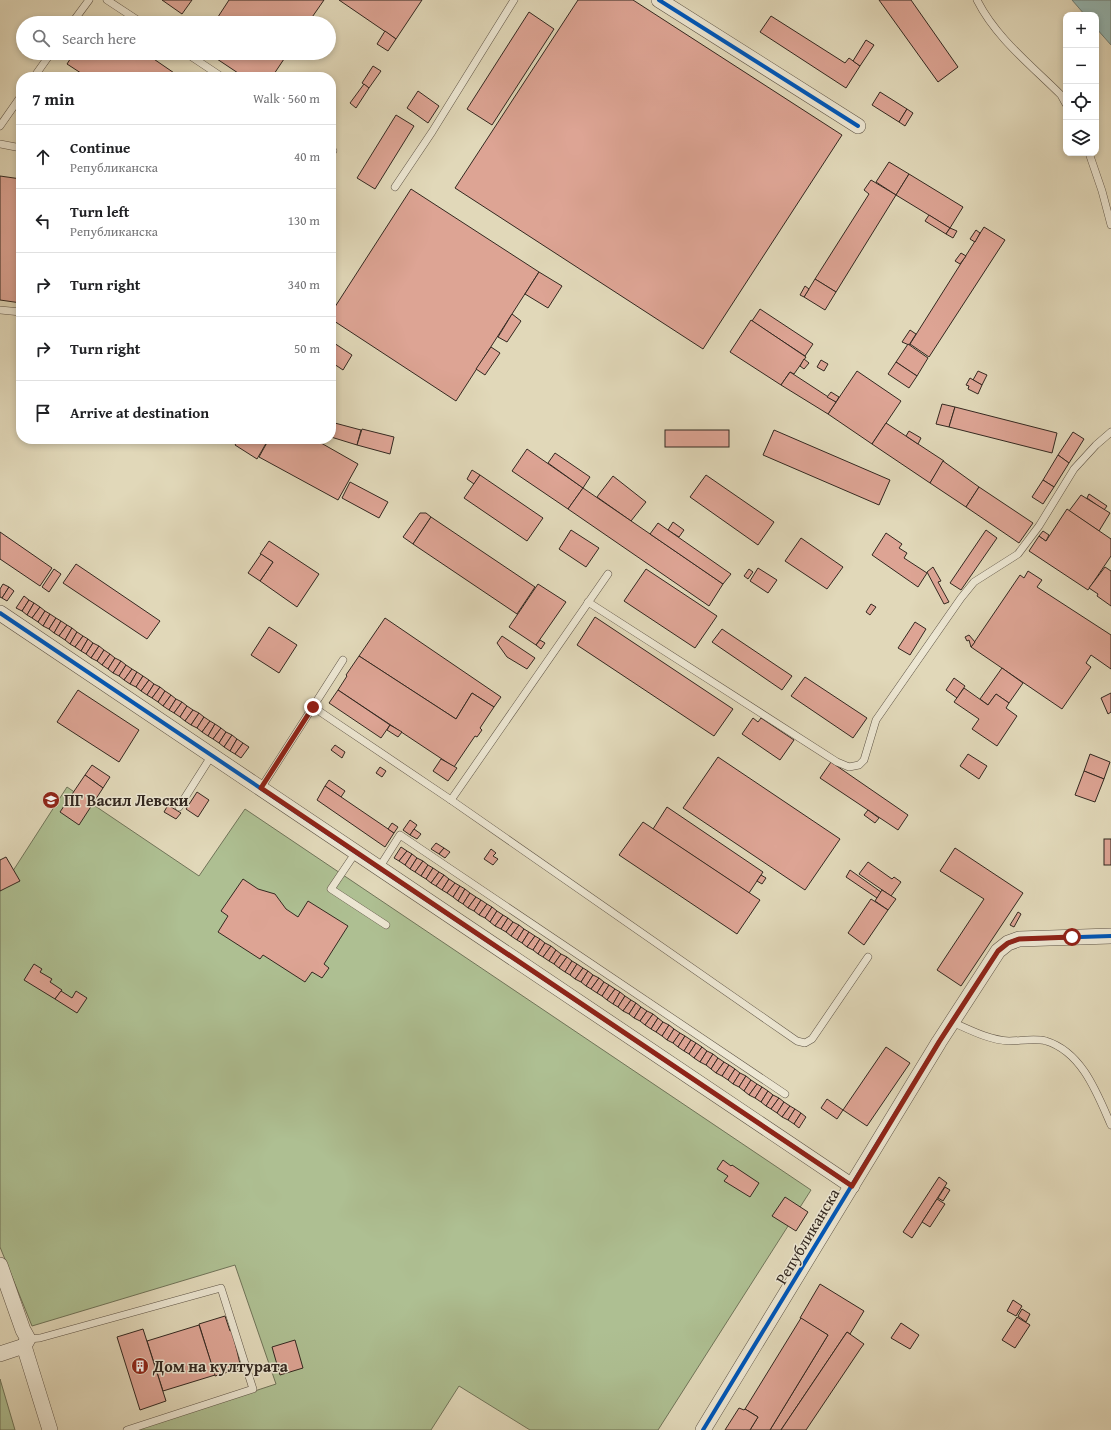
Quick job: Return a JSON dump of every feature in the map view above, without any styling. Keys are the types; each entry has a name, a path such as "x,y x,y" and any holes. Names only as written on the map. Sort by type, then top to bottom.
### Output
{"street":[{"path":"659,0 858,126"},
{"path":"0,613 852,1186"},
{"name":"Републиканска","path":"703,1430 952,1022 998,951 1008,943 1019,939 1111,936"},
{"path":"0,1265 23,1330 50,1430"},
{"path":"0,1354 26,1342"}],"lane":[{"path":"77,16 89,0"},
{"path":"107,0 131,16"},
{"path":"395,188 432,132 514,0"},
{"path":"977,0 982,11 1000,35 1061,94 1063,98"},
{"path":"38,72 46,60"},
{"path":"196,60 214,72"},
{"path":"0,126 16,103"},
{"path":"0,144 16,147"},
{"path":"1090,156 1102,191 1111,225"},
{"path":"0,310 16,312"},
{"path":"588,602 837,762 849,767 859,766 864,760 876,720 961,598 974,582 1018,554 1039,526 1074,469 1096,445 1111,432"},
{"path":"451,800 608,574"},
{"path":"261,788 343,660"},
{"path":"313,707 451,800 797,1042 805,1043 812,1039 868,957"},
{"path":"179,807 212,755"},
{"path":"380,868 400,835 785,1094"},
{"path":"356,852 331,888 386,925"},
{"path":"952,1022 983,1036 1008,1041 1044,1040 1061,1048 1079,1064 1097,1093 1111,1124"},
{"path":"26,1342 221,1288 253,1389 127,1430"}],"green space":[{"path":"67,787 199,876 245,809 811,1190 658,1430 530,1430 459,1386 431,1430 136,1430 276,1384 235,1265 32,1326 0,1247 0,891"},
{"path":"0,1379 15,1430 0,1430"}],"water":[{"path":"1072,0 1111,0 1111,45 1099,31 1099,12 1082,12"}],"building":[{"path":"162,0 192,0 182,14"},
{"path":"229,0 324,0 313,16 219,16"},
{"path":"339,0 422,0 396,39"},
{"path":"578,0 633,0 842,135 703,349 455,188"},
{"path":"879,0 911,0 958,67 938,82"},
{"path":"529,12 554,29 492,125 467,109"},
{"path":"771,16 845,63 849,58 860,66 846,88 760,32"},
{"path":"385,31 396,39 388,51 377,44"},
{"path":"866,40 874,45 860,66 853,61"},
{"path":"70,60 155,60 173,72 79,72 67,64"},
{"path":"218,60 283,60 275,72 236,72"},
{"path":"373,66 381,71 369,88 362,83"},
{"path":"364,84 369,88 356,108 350,103"},
{"path":"418,91 439,106 428,123 407,108"},
{"path":"880,92 907,109 899,122 872,105"},
{"path":"907,109 913,113 905,126 899,122"},
{"path":"396,115 414,126 375,189 357,178"},
{"path":"889,162 909,174 896,195 876,182"},
{"path":"909,174 963,207 950,228 896,195"},
{"path":"0,176 16,178 16,302 0,300"},
{"path":"871,180 896,195 836,292 815,279 869,194 864,190"},
{"path":"411,189 539,272 456,401 336,322 336,305"},
{"path":"929,215 950,228 946,234 925,221"},
{"path":"984,227 1005,240 929,357 910,344"},
{"path":"950,228 957,231 953,238 946,234"},
{"path":"976,230 980,233 975,242 970,239"},
{"path":"961,253 966,256 960,264 955,261"},
{"path":"539,272 562,286 548,308 525,294"},
{"path":"815,279 836,292 825,310 804,297"},
{"path":"805,286 809,289 804,297 800,295"},
{"path":"760,309 813,344 805,356 752,321"},
{"path":"512,314 521,321 507,342 498,337"},
{"path":"751,320 806,357 794,374 790,372 781,385 730,352"},
{"path":"910,330 916,334 909,345 902,342"},
{"path":"336,344 352,355 343,370 336,365"},
{"path":"908,344 928,358 917,376 896,362"},
{"path":"491,347 500,353 485,375 476,369"},
{"path":"804,359 809,363 804,369 800,366"},
{"path":"821,360 828,364 824,371 817,367"},
{"path":"896,362 917,376 909,388 888,374"},
{"path":"857,371 901,401 872,444 828,414"},
{"path":"978,371 987,375 982,385 973,380"},
{"path":"790,372 836,402 828,414 781,385"},
{"path":"970,378 982,385 978,394 968,389 969,386 966,385"},
{"path":"831,392 839,397 836,402 827,397"},
{"path":"942,404 955,407 949,427 936,424"},
{"path":"955,407 1057,433 1052,453 949,427"},
{"path":"336,423 361,430 357,445 336,439"},
{"path":"886,423 944,461 930,483 872,444"},
{"path":"362,429 394,437 390,454 357,445"},
{"path":"665,430 729,430 729,447 665,447"},
{"path":"774,430 890,480 879,505 763,455"},
{"path":"909,431 921,438 918,444 906,436"},
{"path":"1073,432 1084,439 1069,463 1058,455"},
{"path":"236,444 266,444 257,459 235,445"},
{"path":"266,444 323,444 358,464 338,500 259,457"},
{"path":"527,449 583,488 568,509 512,471"},
{"path":"555,453 590,477 583,488 548,463"},
{"path":"1058,455 1069,463 1054,487 1043,480"},
{"path":"943,461 979,487 966,507 930,483"},
{"path":"472,470 480,475 474,484 467,479"},
{"path":"480,475 543,518 527,541 464,498"},
{"path":"706,475 774,522 758,545 690,497"},
{"path":"613,476 646,502 631,521 597,497"},
{"path":"1043,480 1054,487 1043,504 1032,497"},
{"path":"350,482 388,502 379,518 342,498"},
{"path":"979,487 1033,523 1019,543 966,507"},
{"path":"583,488 723,584 709,606 568,509"},
{"path":"1089,494 1107,506 1104,510 1087,498"},
{"path":"1081,495 1110,513 1099,531 1069,511"},
{"path":"1067,509 1111,539 1111,556 1088,590 1029,551 1039,536 1046,541"},
{"path":"420,513 426,513 431,517 413,544 403,537"},
{"path":"431,517 535,587 517,614 413,544"},
{"path":"673,522 684,530 679,537 668,530"},
{"path":"658,523 731,574 723,584 650,534"},
{"path":"571,530 599,548 586,567 559,549"},
{"path":"986,530 997,538 961,590 950,583"},
{"path":"1043,531 1049,535 1046,541 1039,536"},
{"path":"0,532 52,568 40,586 0,559"},
{"path":"886,533 902,544 899,548 907,553 904,558 927,573 918,587 872,555"},
{"path":"801,538 843,567 827,589 785,561"},
{"path":"269,541 319,574 297,607 260,581 273,562 260,554"},
{"path":"261,554 273,562 260,581 248,573"},
{"path":"76,564 160,621 147,639 63,583"},
{"path":"933,567 941,581 938,582 949,602 944,604 927,572"},
{"path":"1105,567 1111,571 1111,606 1089,588"},
{"path":"758,568 777,580 768,593 750,581"},
{"path":"54,569 61,574 49,592 42,587"},
{"path":"646,569 717,616 695,648 624,601"},
{"path":"749,569 753,572 748,579 744,576"},
{"path":"1028,571 1042,580 1037,587 1111,635 1111,669 1091,655 1086,663 1091,667 1062,709 971,647 1020,575 1024,578"},
{"path":"3,584 9,587 2,598 0,597 0,589"},
{"path":"538,584 566,602 536,645 509,627"},
{"path":"9,587 14,591 7,601 2,598"},
{"path":"24,596 29,600 22,611 16,608"},
{"path":"29,600 34,603 27,615 22,611"},
{"path":"34,603 40,607 32,618 27,615"},
{"path":"871,604 876,607 870,615 866,612"},
{"path":"40,607 45,611 38,622 32,618"},
{"path":"45,611 50,614 43,626 38,622"},
{"path":"50,614 56,618 49,629 43,626"},
{"path":"595,617 733,709 714,736 577,645"},
{"path":"56,618 61,621 54,633 49,629"},
{"path":"385,618 501,697 494,707 472,693 456,719 359,656"},
{"path":"61,621 67,625 59,636 54,633"},
{"path":"915,622 926,629 910,655 898,648"},
{"path":"67,625 72,628 65,640 59,636"},
{"path":"269,627 297,645 279,673 251,655"},
{"path":"72,628 77,632 70,644 65,640"},
{"path":"722,629 792,676 782,690 712,642"},
{"path":"77,632 83,636 75,647 70,644"},
{"path":"969,635 975,642 971,647 969,640 967,641 965,637"},
{"path":"83,636 88,639 81,651 75,647"},
{"path":"502,636 535,658 527,669 507,657 497,643"},
{"path":"88,639 93,643 86,654 81,651"},
{"path":"540,640 545,643 541,649 536,645"},
{"path":"93,643 99,646 91,658 86,654"},
{"path":"99,646 104,650 97,661 91,658"},
{"path":"104,650 110,654 102,665 97,661"},
{"path":"110,654 115,658 108,669 102,665"},
{"path":"359,656 456,719 472,693 494,707 480,728 482,730 477,737 475,736 454,767 338,690"},
{"path":"115,658 121,661 113,673 108,669"},
{"path":"121,661 126,665 119,676 113,673"},
{"path":"126,665 132,669 124,680 119,676"},
{"path":"1002,668 1023,683 1009,703 996,694 988,705 980,699"},
{"path":"132,669 137,672 130,684 124,680"},
{"path":"137,672 143,676 136,687 130,684"},
{"path":"143,676 149,680 141,691 136,687"},
{"path":"805,677 867,718 853,738 791,696"},
{"path":"954,678 965,686 957,698 946,690"},
{"path":"149,680 154,684 147,695 141,691"},
{"path":"154,684 160,687 152,698 147,695"},
{"path":"160,687 165,691 158,702 152,698"},
{"path":"964,688 988,705 996,694 1009,703 1006,708 1017,716 997,746 972,729 979,719 954,702"},
{"path":"78,690 139,730 119,762 57,722"},
{"path":"338,690 390,725 381,738 329,703"},
{"path":"165,691 171,695 163,706 158,702"},
{"path":"1111,693 1111,712 1108,714 1101,698"},
{"path":"171,695 176,699 169,710 163,706"},
{"path":"176,699 182,702 174,713 169,710"},
{"path":"182,702 187,706 180,717 174,713"},
{"path":"187,706 193,710 185,721 180,717"},
{"path":"193,710 199,713 191,725 185,721"},
{"path":"199,713 204,717 197,728 191,725"},
{"path":"204,717 210,721 202,732 197,728"},
{"path":"753,718 758,722 761,718 794,740 780,760 742,734"},
{"path":"210,721 215,724 208,736 202,732"},
{"path":"215,724 221,728 213,739 208,736"},
{"path":"390,725 402,732 398,737 387,730"},
{"path":"221,728 226,732 219,743 213,739"},
{"path":"226,732 232,735 224,747 219,743"},
{"path":"232,735 237,739 230,751 224,747"},
{"path":"237,739 243,743 235,754 230,751"},
{"path":"243,743 249,747 241,758 235,754"},
{"path":"335,745 345,752 342,758 331,750"},
{"path":"968,754 987,766 979,779 960,766"},
{"path":"1090,754 1110,762 1104,779 1084,771"},
{"path":"718,757 840,839 805,890 683,808"},
{"path":"441,759 457,768 448,781 433,771"},
{"path":"831,762 908,815 898,830 820,778"},
{"path":"92,765 110,777 103,788 85,775"},
{"path":"380,767 386,771 382,777 376,773"},
{"path":"1084,771 1104,779 1095,802 1075,795"},
{"path":"85,775 103,788 79,825 60,812"},
{"path":"329,780 345,791 341,797 325,786"},
{"path":"325,786 394,833 385,847 317,800"},
{"path":"197,792 209,800 198,817 186,809"},
{"path":"168,805 181,813 176,819 164,812"},
{"path":"667,807 763,872 749,893 653,829"},
{"path":"868,810 879,818 875,823 864,815"},
{"path":"410,820 417,825 410,835 403,830"},
{"path":"643,822 760,900 737,934 619,855"},
{"path":"392,823 398,827 394,833 388,829"},
{"path":"414,829 421,834 417,839 410,835"},
{"path":"1104,839 1111,839 1111,865 1104,865"},
{"path":"436,843 444,848 439,854 431,849"},
{"path":"401,847 407,851 399,861 394,858"},
{"path":"444,848 450,852 445,858 439,854"},
{"path":"955,848 1023,893 961,986 937,970 984,899 940,871"},
{"path":"491,849 496,853 493,856 498,859 493,865 484,859"},
{"path":"407,851 412,854 405,865 399,861"},
{"path":"412,854 417,858 410,869 405,865"},
{"path":"6,857 20,881 0,891 0,860"},
{"path":"417,858 423,861 415,872 410,869"},
{"path":"423,861 428,865 421,876 415,872"},
{"path":"868,862 892,879 894,877 901,882 891,896 859,874"},
{"path":"428,865 433,868 426,879 421,876"},
{"path":"433,868 439,872 431,883 426,879"},
{"path":"850,870 881,892 877,898 846,877"},
{"path":"439,872 444,875 436,886 431,883"},
{"path":"444,875 449,879 442,890 436,886"},
{"path":"761,875 766,878 762,884 757,881"},
{"path":"243,879 258,889 275,894 286,909 298,917 308,901 348,926 324,964 329,968 322,978 312,972 305,982 263,955 260,959 218,932 228,916 221,911"},
{"path":"449,879 455,883 447,893 442,890"},
{"path":"455,883 460,886 453,897 447,893"},
{"path":"460,886 465,889 458,901 453,897"},
{"path":"465,889 470,893 463,904 458,901"},
{"path":"882,890 896,899 888,910 875,901"},
{"path":"470,893 476,897 468,908 463,904"},
{"path":"476,897 481,900 474,911 468,908"},
{"path":"871,899 888,910 864,945 848,933"},
{"path":"481,900 487,904 479,915 474,911"},
{"path":"487,904 492,907 485,918 479,915"},
{"path":"492,907 497,911 490,922 485,918"},
{"path":"497,911 503,915 495,926 490,922"},
{"path":"1018,912 1021,914 1014,927 1010,925"},
{"path":"503,915 508,918 501,929 495,926"},
{"path":"508,918 513,922 506,932 501,929"},
{"path":"513,922 519,925 511,936 506,932"},
{"path":"519,925 524,929 517,940 511,936"},
{"path":"524,929 529,932 522,943 517,940"},
{"path":"529,932 535,936 527,947 522,943"},
{"path":"535,936 540,939 533,950 527,947"},
{"path":"540,939 545,943 538,954 533,950"},
{"path":"545,943 551,946 543,957 538,954"},
{"path":"551,946 556,950 549,961 543,957"},
{"path":"556,950 561,954 554,964 549,961"},
{"path":"561,954 567,957 559,968 554,964"},
{"path":"567,957 572,961 565,972 559,968"},
{"path":"572,961 577,964 570,975 565,972"},
{"path":"34,964 42,969 40,972 52,979 50,982 62,990 55,999 24,980"},
{"path":"577,964 583,968 575,979 570,975"},
{"path":"583,968 588,971 581,982 575,979"},
{"path":"588,971 593,975 586,986 581,982"},
{"path":"593,975 599,978 591,989 586,986"},
{"path":"599,978 604,982 597,993 591,989"},
{"path":"604,982 609,985 602,996 597,993"},
{"path":"609,985 615,989 607,1000 602,996"},
{"path":"615,989 620,992 613,1004 607,1000"},
{"path":"61,991 72,998 76,991 87,998 77,1013 55,999"},
{"path":"620,992 625,996 618,1007 613,1004"},
{"path":"625,996 631,1000 623,1011 618,1007"},
{"path":"631,1000 636,1003 629,1014 623,1011"},
{"path":"636,1003 641,1007 634,1018 629,1014"},
{"path":"641,1007 647,1011 640,1021 634,1018"},
{"path":"647,1011 653,1014 645,1025 640,1021"},
{"path":"653,1014 658,1018 651,1029 645,1025"},
{"path":"658,1018 663,1022 656,1032 651,1029"},
{"path":"663,1022 669,1025 662,1036 656,1032"},
{"path":"669,1025 674,1029 667,1040 662,1036"},
{"path":"674,1029 680,1033 673,1043 667,1040"},
{"path":"680,1033 685,1036 678,1047 673,1043"},
{"path":"685,1036 691,1040 684,1051 678,1047"},
{"path":"691,1040 696,1043 689,1054 684,1051"},
{"path":"696,1043 702,1047 694,1058 689,1054"},
{"path":"702,1047 707,1051 700,1062 694,1058"},
{"path":"886,1047 910,1063 867,1126 843,1110"},
{"path":"707,1051 713,1054 706,1065 700,1062"},
{"path":"713,1054 718,1058 711,1069 706,1065"},
{"path":"718,1058 724,1062 716,1073 711,1069"},
{"path":"724,1062 729,1065 722,1076 716,1073"},
{"path":"729,1065 735,1069 728,1080 722,1076"},
{"path":"735,1069 740,1073 733,1084 728,1080"},
{"path":"740,1073 746,1076 739,1087 733,1084"},
{"path":"746,1076 751,1080 744,1091 739,1087"},
{"path":"751,1080 757,1084 749,1095 744,1091"},
{"path":"757,1084 762,1087 755,1098 749,1095"},
{"path":"762,1087 768,1091 761,1102 755,1098"},
{"path":"768,1091 773,1095 766,1106 761,1102"},
{"path":"773,1095 779,1098 771,1109 766,1106"},
{"path":"779,1098 784,1102 777,1113 771,1109"},
{"path":"827,1099 843,1110 837,1119 821,1108"},
{"path":"784,1102 790,1106 782,1117 777,1113"},
{"path":"790,1106 795,1109 788,1120 782,1117"},
{"path":"795,1109 801,1113 794,1124 788,1120"},
{"path":"801,1113 806,1117 799,1128 794,1124"},
{"path":"723,1160 759,1183 750,1197 724,1181 728,1176 717,1169"},
{"path":"939,1177 947,1183 912,1238 903,1232"},
{"path":"945,1187 950,1190 943,1201 938,1198"},
{"path":"785,1197 808,1212 796,1231 772,1216"},
{"path":"937,1199 945,1204 930,1227 922,1222"},
{"path":"820,1284 864,1311 850,1334 847,1332 781,1430 770,1430 828,1335 800,1318"},
{"path":"1013,1300 1022,1306 1016,1316 1007,1311"},
{"path":"1022,1309 1030,1314 1026,1322 1018,1316"},
{"path":"225,1316 230,1331 232,1330 241,1368 215,1376 199,1324"},
{"path":"1017,1317 1030,1325 1015,1348 1002,1340"},
{"path":"801,1318 828,1335 770,1430 750,1430 758,1417 745,1409"},
{"path":"901,1323 919,1335 910,1349 891,1338"},
{"path":"199,1325 215,1375 163,1391 147,1341"},
{"name":"Дом на културата","path":"143,1329 166,1401 140,1410 117,1337"},
{"path":"847,1332 864,1344 806,1430 781,1430"},
{"path":"295,1340 303,1368 280,1375 272,1347"},
{"path":"739,1408 745,1409 758,1417 750,1430 725,1430"}],"cycle path":[{"path":"659,0 858,126"},
{"path":"0,613 852,1186"},
{"path":"703,1430 939,1042 998,951 1008,943 1019,939 1111,936"}],"place":[{"name":"ПГ Васил Левски","path":"51,800"},
{"name":"Дом на културата","path":"140,1366"}],"route":[{"path":"313,707 261,788 852,1186 939,1042 998,951 1008,943 1019,939 1072,937"}]}
